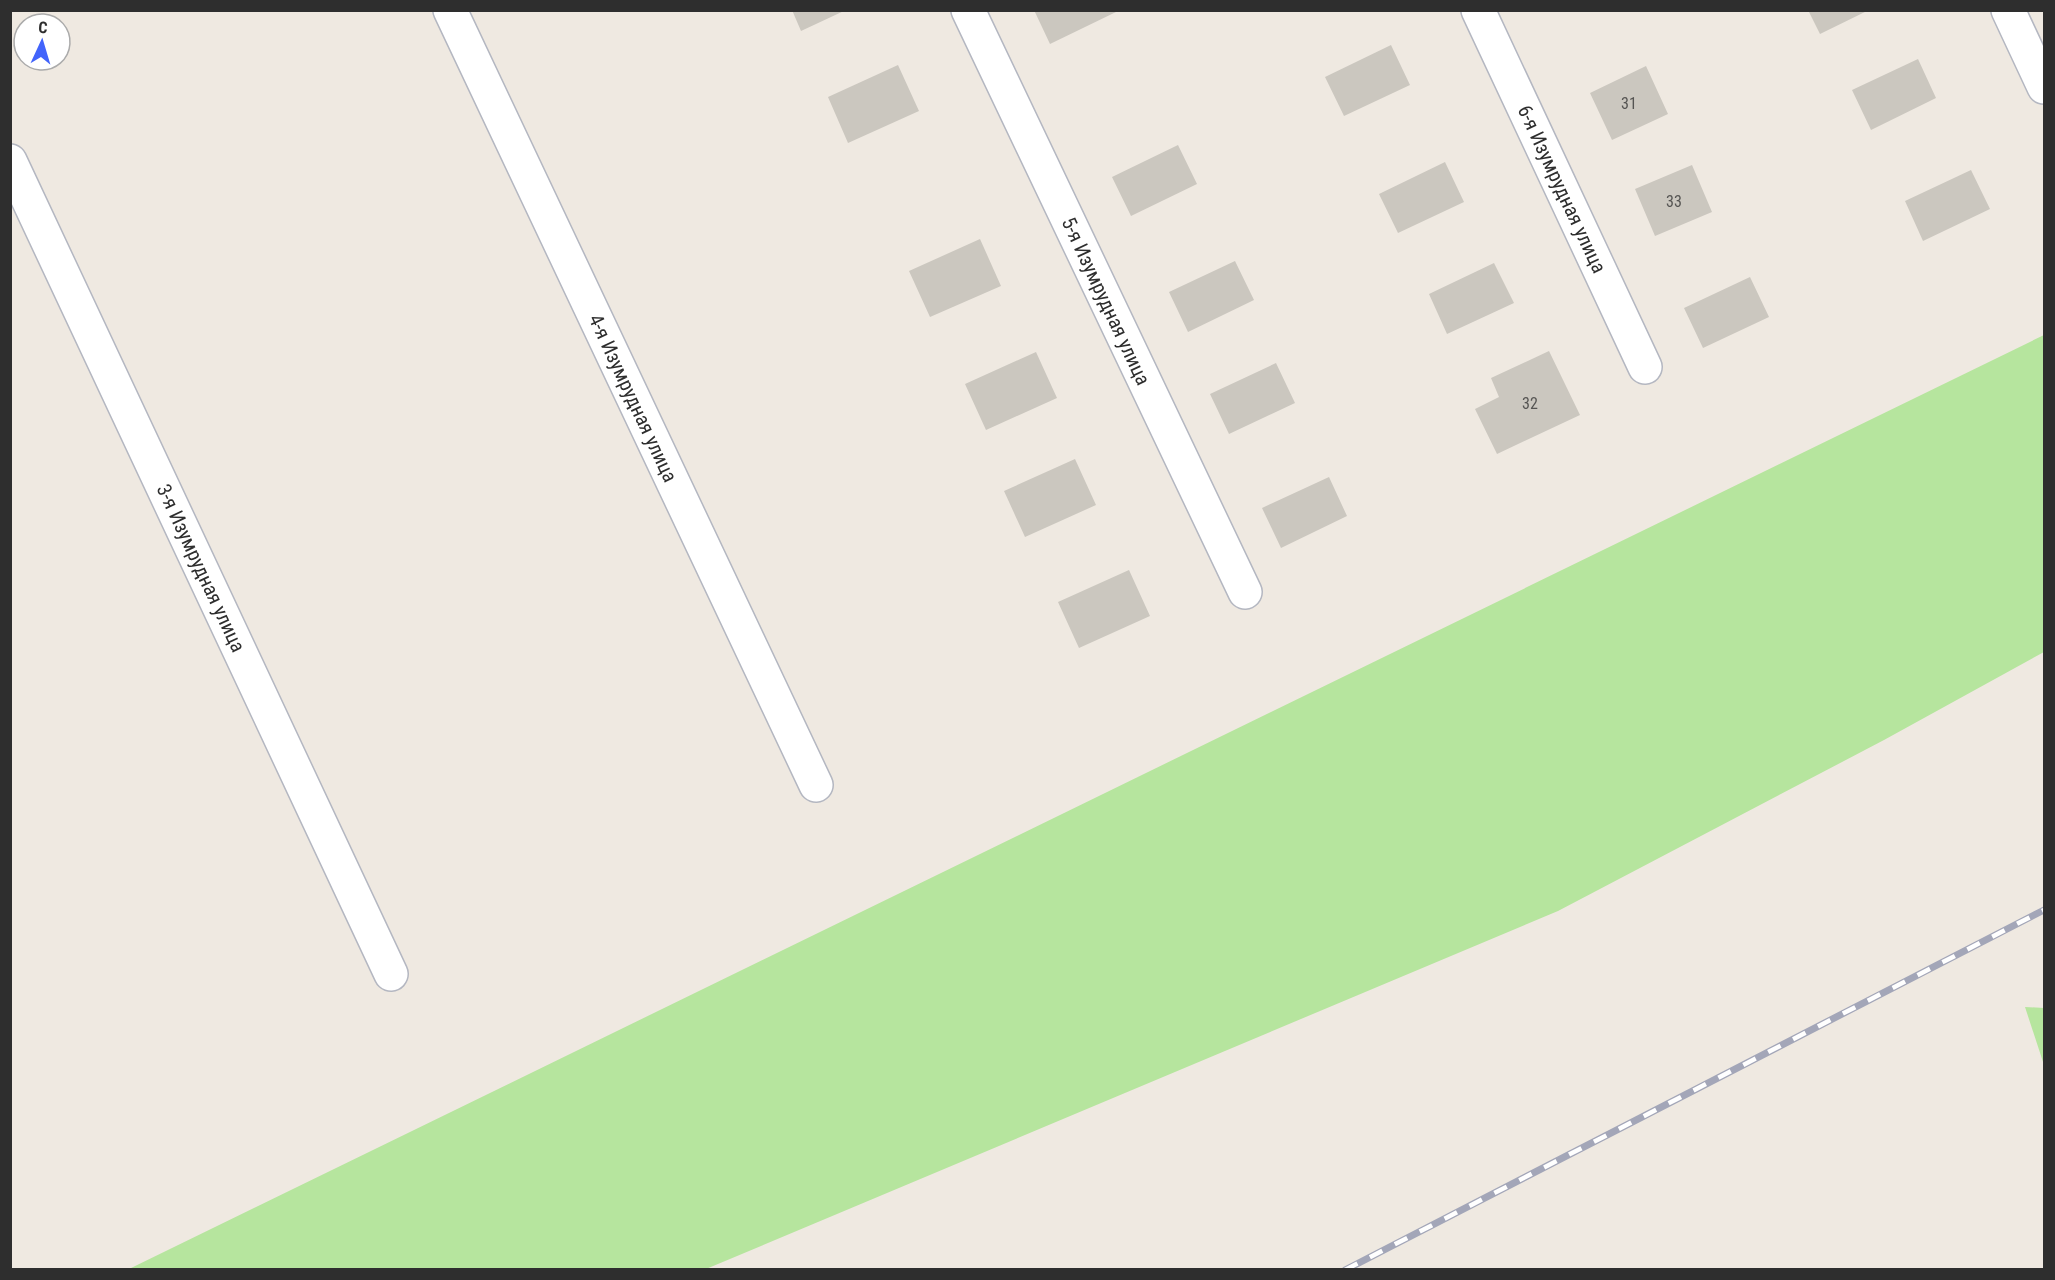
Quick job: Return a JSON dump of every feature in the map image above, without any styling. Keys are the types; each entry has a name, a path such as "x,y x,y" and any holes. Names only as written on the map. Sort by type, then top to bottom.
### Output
{"street":[{"name":"4-я Изумрудная улица","path":"450,10 816,784"},
{"name":"5-я Изумрудная улица","path":"968,10 1245,592"},
{"name":"6-я Изумрудная улица","path":"1478,10 1645,368"},
{"path":"2008,10 2044,87"},
{"name":"3-я Изумрудная улица","path":"10,161 391,974"}],"green space":[{"path":"2044,335 2044,652 1884,740 1558,911 706,1269 129,1269"},
{"path":"2025,1007 2044,1008 2044,1065"}],"building":[{"path":"792,10 846,10 801,31"},
{"path":"1034,10 1115,10 1116,12 1050,44"},
{"path":"1808,10 1869,10 1820,34"},
{"path":"1391,45 1410,85 1344,116 1325,77"},
{"path":"1918,59 1936,98 1871,130 1852,90"},
{"path":"898,65 919,111 848,143 828,97"},
{"path":"1646,66 1668,114 1612,140 1590,93"},
{"path":"1178,145 1197,184 1131,216 1112,177"},
{"path":"1445,162 1464,202 1398,233 1379,194"},
{"path":"1692,165 1712,212 1655,236 1635,189"},
{"path":"1971,170 1990,209 1923,241 1905,201"},
{"path":"980,239 1001,286 930,317 909,271"},
{"path":"1235,261 1254,300 1188,332 1169,292"},
{"path":"1494,263 1514,303 1447,334 1429,294"},
{"path":"1750,277 1769,317 1703,348 1684,308"},
{"path":"1549,351 1580,415 1497,454 1475,409 1499,397 1491,378"},
{"path":"1036,352 1057,398 986,430 965,384"},
{"path":"1276,363 1295,403 1229,434 1210,394"},
{"path":"1075,459 1096,505 1025,537 1004,491"},
{"path":"1329,477 1347,516 1281,548 1262,508"},
{"path":"1129,570 1150,616 1079,648 1058,602"}],"railway":[{"path":"1345,1270 2044,910"}]}
